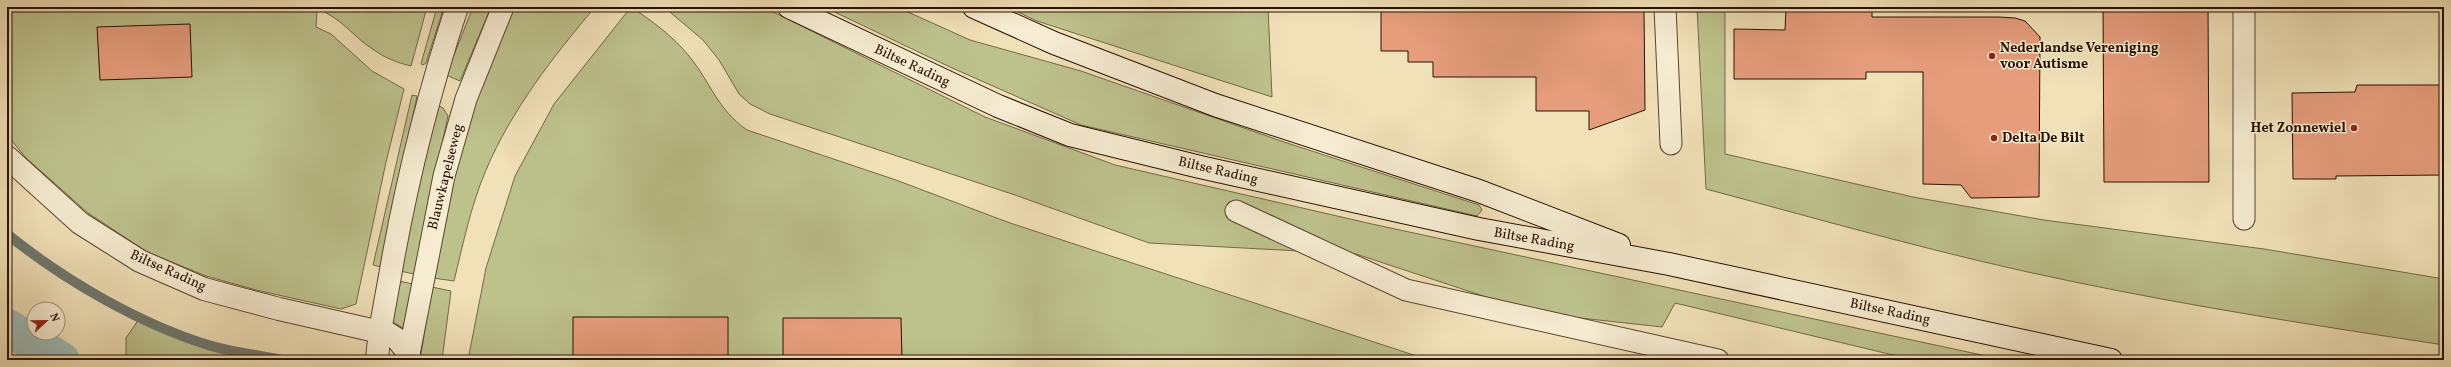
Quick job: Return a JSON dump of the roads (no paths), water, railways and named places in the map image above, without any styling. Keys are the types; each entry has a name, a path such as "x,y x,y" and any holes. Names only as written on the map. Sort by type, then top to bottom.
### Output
{"main road":[{"path":"377,360 379,330 406,186 432,85 457,7"},
{"name":"Biltse Rading","path":"789,7 998,106 1070,135 1200,167 1479,230 1669,264 2110,360"},
{"name":"Biltse Rading","path":"974,7 1054,43 1215,105 1479,191 1669,264"},
{"name":"Biltse Rading","path":"7,157 80,223 140,261 204,288 279,309 358,326"},
{"name":"Blauwkapelseweg","path":"358,326 379,330 397,339 409,357"}],"lane":[{"name":"Blauwkapelseweg","path":"409,357 444,176 466,99 503,7"},
{"path":"1665,7 1671,144"},
{"path":"2244,7 2244,219"},
{"path":"1236,211 1406,290 1718,360"}],"waterway":[{"path":"7,234 77,284 155,325 208,345 236,352 282,360"},
{"path":"7,327 61,360"}],"place":[{"name":"Nederlandse Vereniging voor Autisme","path":"1992,56"},
{"name":"Het Zonnewiel","path":"2354,128"},
{"name":"Delta De Bilt","path":"1994,138"}]}
